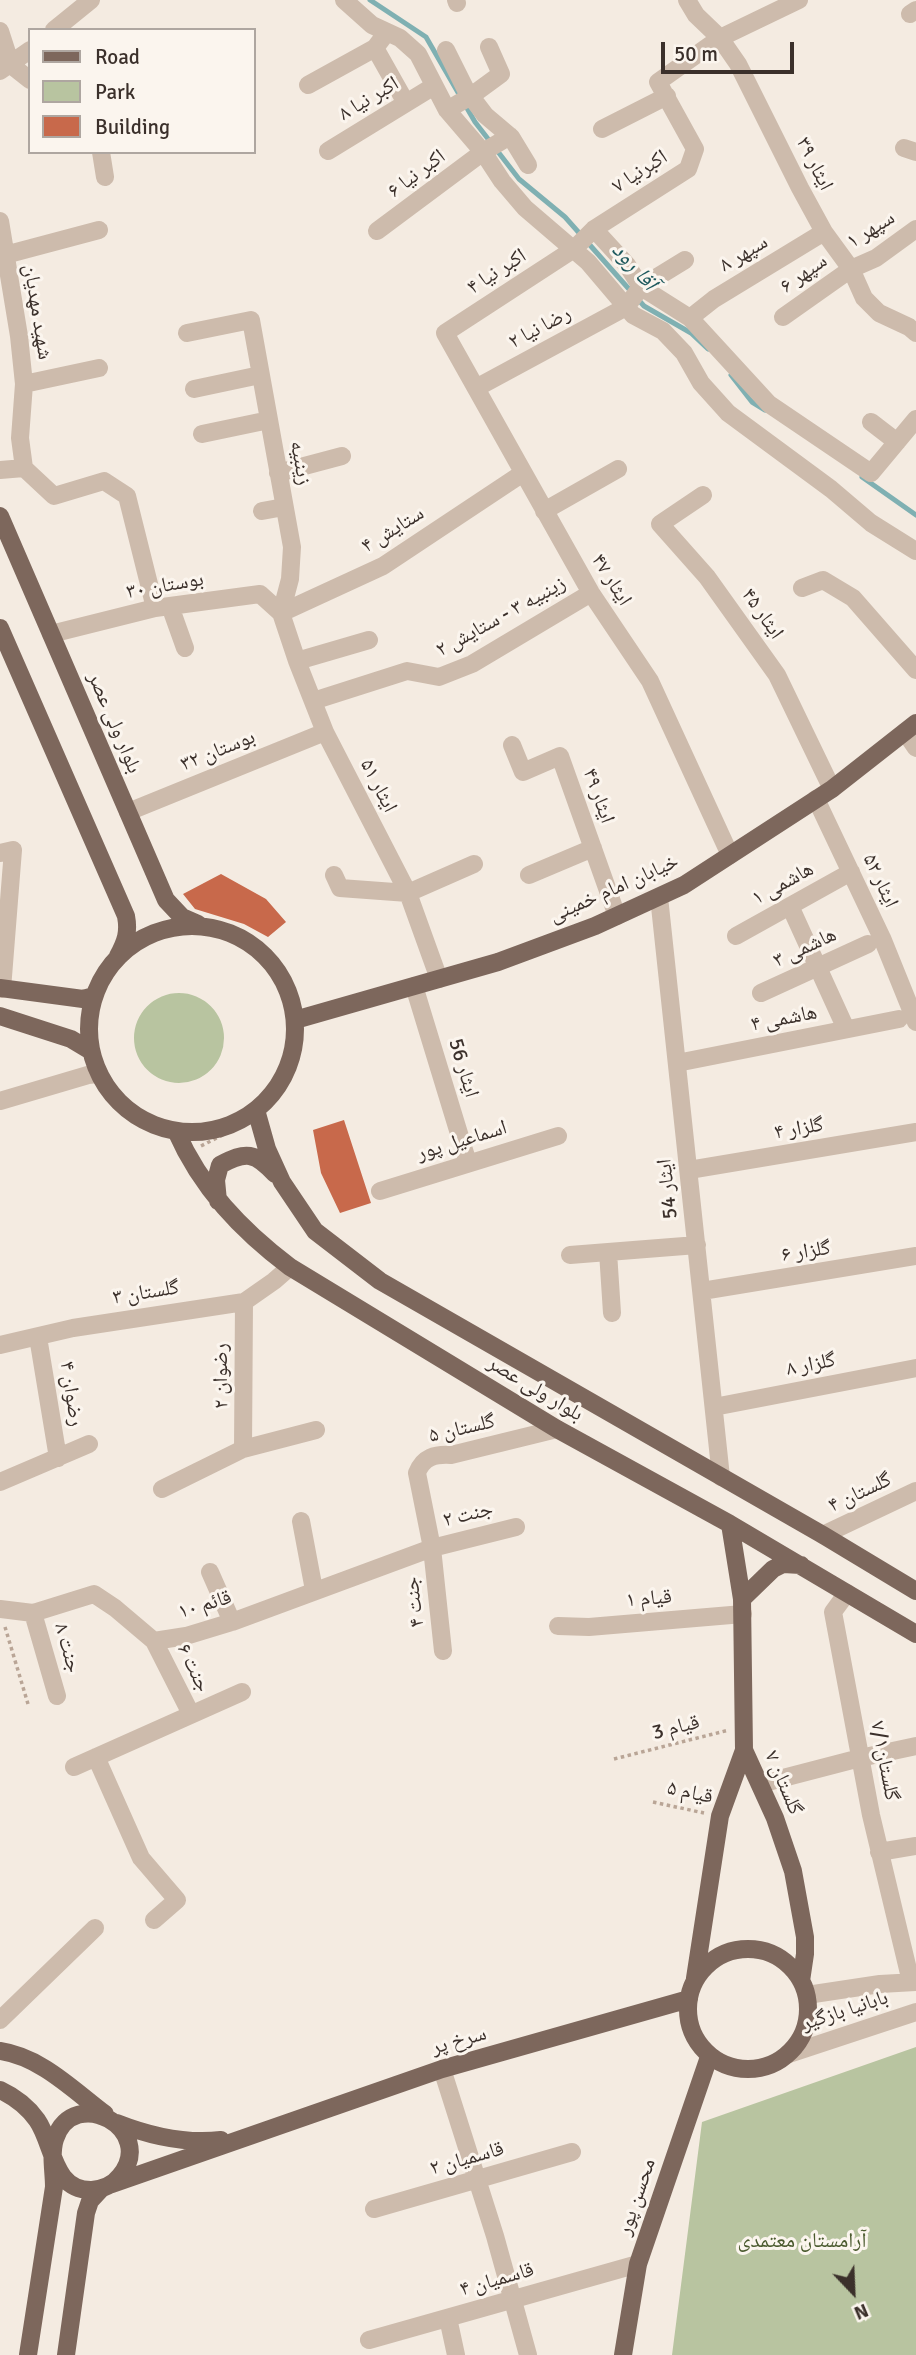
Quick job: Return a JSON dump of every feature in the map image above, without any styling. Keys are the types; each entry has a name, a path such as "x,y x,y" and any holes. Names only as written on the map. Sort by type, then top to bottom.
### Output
{"main road":[{"name":"بلوار ولی عصر","path":"0,516 166,900 182,917 208,928"},
{"path":"0,628 4,646 127,916 127,937 115,961"},
{"name":"خیابان امام خمینی","path":"295,1020 498,962 659,897 684,885 832,789 910,728"},
{"path":"180,927 208,928 236,936 266,958 287,989 295,1020 295,1035 289,1063 277,1088 257,1113 221,1128 193,1132 176,1131 152,1125 128,1111 108,1091 91,1051 89,1025 94,996 106,972 136,943 153,934 180,927"},
{"path":"1,989 83,999 94,996"},
{"path":"0,1016 71,1039 91,1051"},
{"name":"بلوار ولی عصر","path":"257,1113 267,1149 282,1182 315,1231 380,1281 916,1591"},
{"name":"بلوار ولی عصر","path":"176,1131 186,1154 218,1201 259,1243 290,1267 557,1429 730,1524 916,1634"},
{"path":"218,1201 216,1180 220,1165 237,1156 252,1155 264,1162 282,1182"},
{"name":"گلستان ۷","path":"730,1524 742,1606 744,1750 793,1871 804,1937 804,1988"},
{"path":"742,1606 773,1569 783,1564 801,1565"},
{"path":"695,1980 713,1960 728,1953 745,1949 778,1957 791,1967 804,1988 808,2011 806,2027 799,2042 789,2054 771,2065 751,2070 731,2067 709,2057 698,2044 690,2026 689,1999 695,1980 720,1816 744,1750"},
{"name":"سرخ پر","path":"107,2186 442,2069 689,1999"},
{"name":"سرخ پر","path":"0,2051 19,2055 45,2069 112,2120 151,2135 181,2140 215,2141 246,2137"},
{"name":"محسن پور","path":"623,2355 638,2264 709,2057"},
{"path":"0,2090 18,2100 37,2121 63,2178 71,2185 92,2190 107,2186"},
{"path":"28,2355 54,2187 52,2147 63,2125 72,2118 96,2113 112,2120 125,2133 129,2157 120,2176 90,2201 86,2213 66,2355"}],"street":[{"path":"56,28 91,0"},
{"path":"344,0 372,25 400,38 418,54 447,110 525,208 588,262 633,315 663,331 684,353 701,383 728,412 831,489 871,523 916,551"},
{"name":"ایثار ۳۹","path":"687,0 696,15 720,38 738,64 824,232 850,269 864,298 879,313 916,333"},
{"path":"602,129 663,89 720,38 799,0"},
{"path":"0,31 5,68"},
{"path":"307,85 375,48 387,32"},
{"path":"447,110 501,74 489,47"},
{"path":"375,48 406,103"},
{"path":"446,50 471,96 485,115 510,136 528,165"},
{"path":"5,68 28,51"},
{"path":"5,68 28,79"},
{"name":"اکبر نیا ۸","path":"328,151 435,86"},
{"name":"اکبرنیا ۷","path":"574,249 594,229 688,169 695,149 663,89"},
{"name":"اکبر نیا ۶","path":"377,231 483,152 510,136"},
{"path":"101,154 105,177"},
{"name":"شهید مهدیان","path":"0,222 24,384 20,438 24,468"},
{"path":"594,229 627,265 641,287 690,318 769,404 871,473 916,419"},
{"name":"سپهر ۱","path":"850,269 876,258 916,229"},
{"path":"5,255 99,230"},
{"name":"سپهر ۸","path":"690,318 715,299 824,232"},
{"name":"اکبر نیا ۴","path":"445,332 574,249"},
{"path":"626,307 641,287 685,260"},
{"name":"سپهر ۶","path":"783,317 850,269"},
{"name":"رضا نیا ۲","path":"476,388 626,307"},
{"name":"زینبیه","path":"187,333 251,320 292,547 290,579 281,613"},
{"name":"ایثار ۴۷","path":"445,332 591,593 650,681 730,855"},
{"path":"24,384 99,368"},
{"path":"194,388 260,375"},
{"path":"202,434 269,420"},
{"path":"871,422 897,442"},
{"path":"278,473 342,456"},
{"path":"0,470 24,468 54,496 104,481 127,496 163,607 185,648"},
{"path":"544,511 618,469"},
{"name":"ستایش ۴","path":"281,613 383,566 523,473"},
{"name":"ایثار ۴۵","path":"703,495 660,524 707,577 777,675 832,789"},
{"path":"262,511 284,507"},
{"path":"802,588 823,580 853,597 916,670"},
{"name":"زینبیه ۳ - ستایش ۲","path":"313,701 407,671 439,677 461,668 591,593"},
{"name":"بوستان ۳۰","path":"51,634 163,607 260,594 281,613"},
{"name":"ایثار ۵۱","path":"281,613 325,732 408,893 439,979"},
{"path":"297,661 369,640"},
{"path":"910,728 916,748"},
{"name":"بوستان ۳۲","path":"128,812 325,732"},
{"name":"ایثار ۴۹","path":"512,745 523,772 560,756 617,916"},
{"name":"ایثار ۵۲","path":"816,799 882,938 908,1020"},
{"path":"529,875 593,848"},
{"path":"0,853 13,850 1,989"},
{"path":"334,876 340,888 408,893 474,864"},
{"name":"هاشمی ۱","path":"736,936 851,872"},
{"name":"ایثار 54","path":"659,897 721,1477"},
{"path":"790,906 846,1029"},
{"name":"هاشمی ۳","path":"761,993 868,944"},
{"name":"ایثار 56","path":"414,986 468,1163"},
{"name":"هاشمی ۴","path":"677,1063 846,1029 908,1020"},
{"path":"0,1101 80,1077 99,1074"},
{"name":"گلزار ۴","path":"689,1170 916,1132"},
{"name":"اسماعیل پور","path":"380,1191 558,1136"},
{"path":"570,1255 697,1245"},
{"path":"608,1252 612,1313"},
{"name":"گلزار ۶","path":"702,1291 916,1256"},
{"name":"گلستان ۳","path":"0,1345 73,1328 244,1302 290,1267"},
{"name":"رضوان ۲","path":"243,1449 244,1302"},
{"name":"رضوان ۴","path":"38,1338 58,1458"},
{"name":"گلزار ۸","path":"714,1407 916,1368"},
{"name":"گلستان ۵","path":"432,1548 417,1472 420,1464 437,1454 451,1455 557,1429"},
{"path":"162,1489 243,1449 316,1430"},
{"name":"رضوان ۴","path":"0,1482 89,1444"},
{"name":"گلستان ۴","path":"823,1535 916,1491"},
{"path":"301,1521 314,1590"},
{"name":"جنت ۲","path":"432,1548 516,1527"},
{"name":"قائم ۱۰","path":"154,1641 186,1636 232,1622 432,1548"},
{"name":"جنت ۴","path":"432,1548 443,1651"},
{"path":"210,1572 232,1622"},
{"name":"گلستان۷/۱","path":"847,1593 833,1612 880,1852 913,1982"},
{"path":"2,1617 33,1613 94,1594 154,1641"},
{"name":"قیام ۱","path":"558,1626 589,1627 742,1606"},
{"name":"جنت ۸","path":"33,1613 57,1696"},
{"name":"جنت ۶","path":"154,1641 191,1714"},
{"path":"74,1767 242,1692"},
{"path":"760,1784 916,1746"},
{"path":"96,1757 141,1858 177,1900 154,1920"},
{"path":"880,1852 916,1846"},
{"path":"0,2020 95,1928"},
{"name":"بابانیا بازگیر","path":"804,1988 913,1982"},
{"name":"بابانیا بازگیر","path":"789,2054 916,2012"},
{"path":"442,2069 528,2355"},
{"name":"قاسمیان ۲","path":"374,2210 572,2152"},
{"name":"قاسمیان ۴","path":"369,2340 638,2264"},
{"path":"448,2318 456,2355"}],"path":[{"path":"186,1154 257,1113"},
{"path":"2,1617 28,1704"},
{"name":"قیام 3","path":"614,1759 745,1726"},
{"name":"قیام ۵","path":"653,1802 720,1816"}],"green space":[{"path":"179,993 196,997 211,1006 220,1021 224,1038 220,1055 211,1070 196,1079 179,1083 162,1079 147,1070 138,1055 134,1038 138,1021 147,1006 162,997"},
{"name":"آرامستان معتمدی","path":"916,2047 916,2355 672,2355 702,2122"}],"building":[{"path":"221,874 266,899 286,922 268,937 244,924 195,909 183,894"},
{"path":"344,1120 371,1203 340,1213 321,1173 313,1130"}],"waterway":[{"name":"آقا رود","path":"370,0 426,37 475,122 519,179 565,217 644,306 691,333 708,349"},
{"name":"آقا رود","path":"731,375 752,402 765,410"},
{"name":"آقا رود","path":"862,477 916,515"}]}
